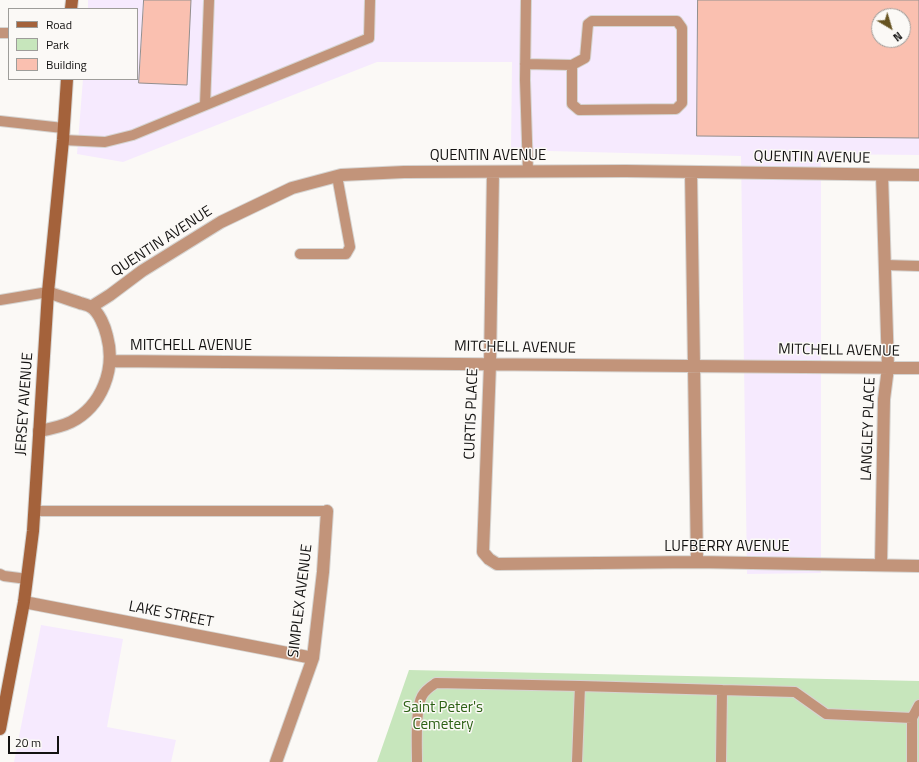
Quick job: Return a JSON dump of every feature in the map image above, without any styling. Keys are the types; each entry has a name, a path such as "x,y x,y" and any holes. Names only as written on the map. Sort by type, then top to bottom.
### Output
{"street":[{"name":"JERSEY AVENUE","path":"0,729 24,602 34,511 48,292 63,134 66,80"},
{"name":"QUENTIN AVENUE","path":"91,306 110,296 142,271 221,222 292,188 337,176 404,172 691,172 919,175"},
{"name":"CURTIS PLACE","path":"493,172 490,364 483,552 489,559 497,564 536,564"},
{"path":"691,172 698,562"},
{"name":"LANGLEY PLACE","path":"881,565 884,399 888,368 882,175"},
{"path":"39,431 58,427 72,421 91,407 104,387 110,361 110,349 107,334 100,319 91,306 48,292"},
{"name":"MITCHELL AVENUE","path":"110,361 919,368"},
{"name":"SIMPLEX AVENUE","path":"276,762 313,658 323,572 326,511"},
{"name":"LUFBERRY AVENUE","path":"536,564 698,562 919,566"},
{"name":"LAKE STREET","path":"24,602 313,658"}],"lane":[{"path":"205,105 209,0"},
{"path":"0,121 105,142 126,137 369,38 370,0"},
{"path":"526,0 525,64 528,172"},
{"path":"525,64 572,65 585,58 588,24 592,21 677,21 682,28 682,103 676,109 579,110 572,104 572,65"},
{"path":"300,254 346,254 350,247 337,176"},
{"path":"885,265 919,266"},
{"path":"0,300 48,292"},
{"path":"34,511 326,511"},
{"path":"0,574 4,576 27,579"},
{"path":"417,762 418,706 421,696 427,688 436,683 795,692 826,714 912,718"},
{"path":"578,762 580,686"},
{"path":"721,762 722,690"},
{"path":"912,762 912,718 919,705"}],"shaded area":[{"path":"88,0 919,0 919,155 821,154 821,573 747,574 741,156 511,150 512,62 377,62 123,162 77,154 83,80 138,80 138,8 88,8"},
{"path":"41,625 123,639 107,727 176,740 171,762 14,762"}],"green space":[{"name":"Saint Peter's Cemetery","path":"409,670 919,681 919,762 377,762"}],"building":[{"path":"144,0 191,0 187,85 139,83"},
{"path":"698,0 919,0 919,138 697,136"}]}
